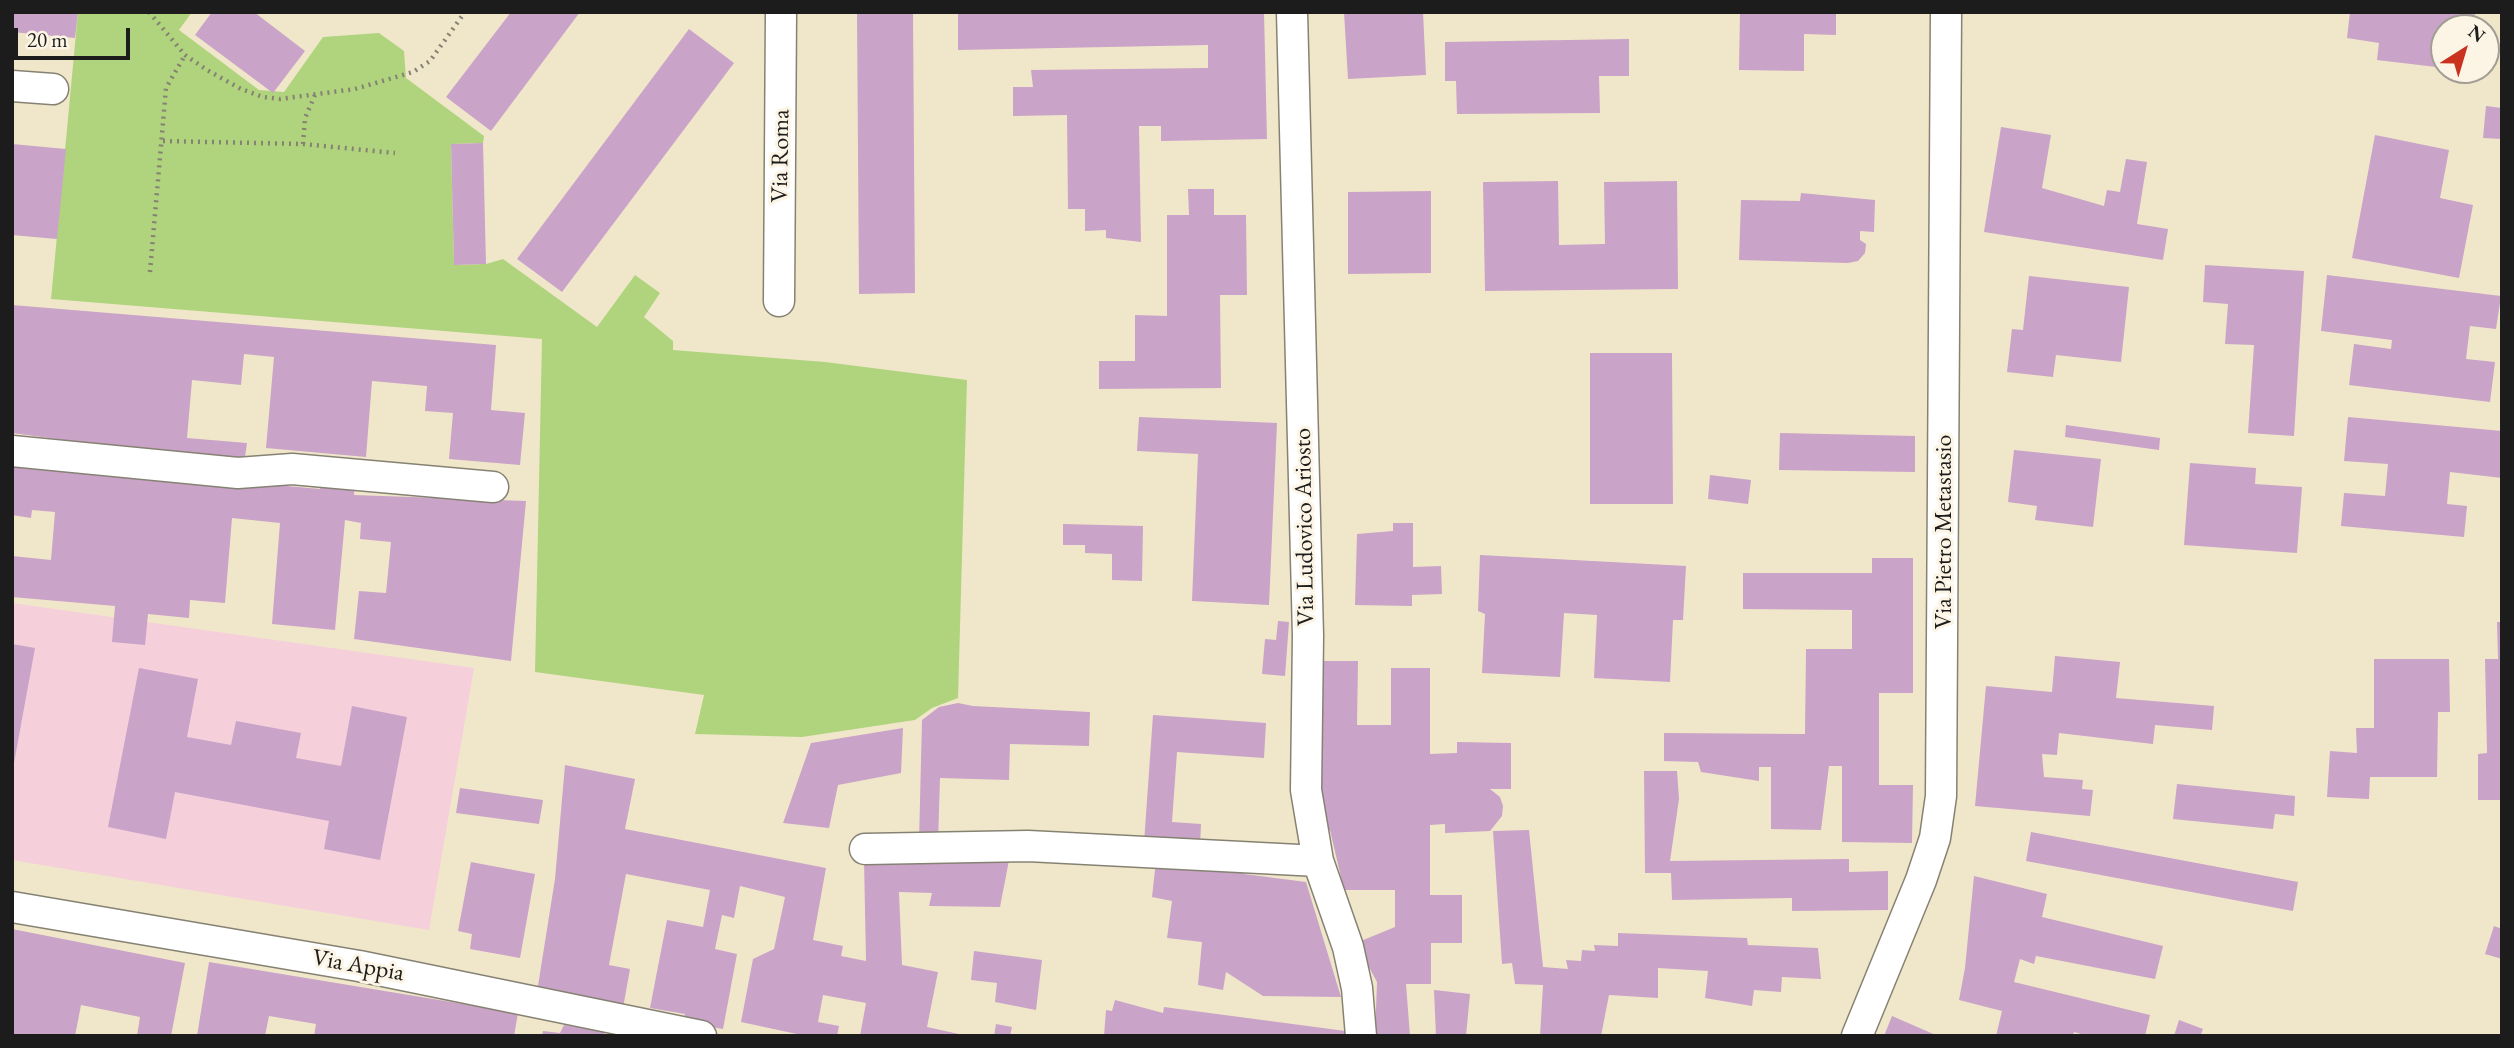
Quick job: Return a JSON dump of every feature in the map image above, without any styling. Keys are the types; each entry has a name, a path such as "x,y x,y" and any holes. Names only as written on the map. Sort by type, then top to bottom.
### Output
{"street":[{"name":"Via Roma","path":"779,301 781,12"},
{"name":"Via Ludovico Ariosto","path":"1292,12 1308,636 1306,790 1318,861 1348,947 1357,988 1361,1036"},
{"name":"Via Pietro Metastasio","path":"1857,1036 1921,880 1934,838 1941,796 1946,12"},
{"path":"12,86 52,89"},
{"path":"12,451 238,473 292,469 493,487"},
{"path":"865,849 1028,846 1318,861"},
{"name":"Via Appia","path":"12,907 359,965 701,1036"}],"path":[{"path":"149,12 185,55 241,89 263,97 280,99 355,89 413,72 430,61 465,12"},
{"path":"150,272 166,88 185,55"},
{"path":"303,144 305,118 315,94"},
{"path":"163,141 303,144 395,153"}],"shaded area":[{"path":"12,603 474,668 429,930 12,860"}],"green space":[{"path":"78,12 192,12 179,30 259,90 284,92 323,37 379,33 404,51 406,78 484,136 483,143 451,144 454,265 486,264 503,259 597,327 635,275 660,293 644,317 673,341 673,350 825,362 967,380 958,698 932,708 915,720 802,737 695,734 704,695 535,672 542,339 51,299"}],"building":[{"path":"12,12 78,12 75,38 12,32"},
{"path":"212,12 254,12 305,51 273,93 195,35"},
{"path":"511,12 580,12 491,131 446,97"},
{"path":"857,12 913,12 915,293 859,294"},
{"path":"958,12 1264,12 1267,139 1161,141 1161,126 1139,126 1141,242 1106,238 1106,230 1085,231 1085,209 1068,209 1067,115 1013,116 1013,87 1033,87 1031,70 1208,68 1208,45 958,50"},
{"path":"1344,12 1423,12 1426,75 1348,79"},
{"path":"1740,12 1836,12 1836,35 1804,34 1804,71 1739,70"},
{"path":"2350,12 2475,12 2430,14 2430,66 2377,60 2379,43 2347,38"},
{"path":"689,29 734,63 562,292 517,259"},
{"path":"1629,39 1629,76 1599,76 1600,113 1457,114 1456,81 1445,81 1445,42"},
{"path":"2486,106 2502,108 2502,139 2483,138"},
{"path":"2001,127 2051,135 2042,188 2104,206 2107,190 2120,192 2126,159 2147,162 2137,224 2168,229 2163,260 1984,232"},
{"path":"2375,135 2449,150 2440,198 2473,205 2459,278 2352,258"},
{"path":"483,143 486,264 454,265 451,144"},
{"path":"12,144 66,149 57,239 12,235"},
{"path":"1558,181 1559,245 1605,244 1604,182 1677,181 1678,289 1485,291 1483,182"},
{"path":"1188,189 1214,189 1214,215 1246,215 1247,295 1220,295 1221,388 1099,389 1099,361 1135,361 1135,315 1167,316 1167,215 1189,215"},
{"path":"1431,191 1431,273 1348,274 1348,192"},
{"path":"1801,193 1875,200 1874,232 1860,231 1860,240 1866,244 1865,253 1858,261 1739,260 1741,200 1800,201"},
{"path":"2205,265 2304,271 2294,436 2248,433 2254,345 2225,344 2228,304 2203,302"},
{"path":"2327,275 2501,296 2496,329 2470,326 2466,359 2495,362 2490,402 2349,385 2354,344 2391,349 2392,340 2321,331"},
{"path":"2029,276 2129,287 2121,362 2056,355 2053,377 2007,372 2012,329 2023,330"},
{"path":"12,305 496,345 491,410 525,413 520,465 449,459 453,413 425,411 427,386 372,381 366,457 266,448 274,357 244,354 241,385 192,380 187,438 247,443 244,464 12,433"},
{"path":"1590,353 1672,353 1673,504 1590,504"},
{"path":"1139,417 1277,423 1269,605 1192,601 1198,454 1137,451"},
{"path":"2348,417 2502,431 2502,478 2450,472 2447,504 2467,506 2464,537 2341,526 2344,493 2385,496 2388,464 2344,461"},
{"path":"2066,425 2160,438 2159,450 2065,437"},
{"path":"1780,433 1915,436 1915,472 1779,470"},
{"path":"2014,450 2101,459 2093,527 2035,520 2037,506 2008,502"},
{"path":"12,461 320,489 321,481 355,484 354,495 526,501 511,661 354,639 359,591 386,593 391,542 360,539 361,523 345,520 335,630 272,624 280,523 232,518 225,603 190,600 189,618 148,614 145,645 112,642 115,606 12,597 12,556 51,560 55,512 32,510 31,518 12,515"},
{"path":"2190,463 2256,468 2255,484 2302,487 2297,553 2184,545"},
{"path":"1710,475 1751,480 1748,504 1708,499"},
{"path":"1393,523 1413,523 1413,567 1441,566 1442,594 1412,595 1412,606 1355,605 1357,534 1393,531"},
{"path":"1063,524 1143,526 1142,581 1112,580 1112,554 1085,553 1085,545 1063,545"},
{"path":"1480,555 1686,566 1683,620 1673,620 1670,682 1594,678 1597,615 1564,613 1560,677 1482,673 1485,614 1478,611"},
{"path":"1872,558 1913,558 1913,693 1879,693 1879,785 1913,785 1912,843 1842,842 1842,766 1829,766 1821,830 1771,829 1771,767 1759,767 1759,781 1701,772 1698,762 1664,761 1664,733 1805,734 1806,649 1852,649 1852,610 1743,609 1743,573 1872,573"},
{"path":"1278,621 1289,622 1285,676 1262,674 1265,639 1276,640"},
{"path":"2497,622 2502,622 2502,800 2478,800 2478,754 2487,753 2485,659 2498,659"},
{"path":"12,644 35,648 14,763 12,763"},
{"path":"2055,656 2120,662 2116,698 2214,706 2212,730 2155,725 2153,744 2059,733 2057,755 2042,754 2044,777 2083,780 2082,789 2093,790 2090,816 1975,806 1986,686 2052,692"},
{"path":"2374,659 2449,659 2450,712 2438,712 2437,777 2370,777 2369,799 2327,797 2330,751 2357,753 2356,728 2374,728"},
{"path":"1320,661 1358,661 1357,725 1391,725 1391,668 1430,668 1430,754 1457,753 1457,742 1511,743 1511,789 1490,789 1500,797 1503,806 1502,816 1490,831 1445,833 1445,824 1430,825 1430,895 1462,895 1462,943 1431,943 1431,984 1406,984 1410,1036 1375,1036 1377,982 1356,943 1395,927 1395,890 1344,890 1330,830 1320,830"},
{"path":"139,668 198,679 187,737 231,745 236,721 301,733 296,758 341,766 352,706 407,717 380,860 324,849 329,821 175,792 166,839 108,827"},
{"path":"958,703 1090,712 1089,746 1010,744 1009,780 940,778 938,842 919,842 922,720 939,707"},
{"path":"1153,715 1266,723 1264,758 1177,752 1172,822 1201,824 1200,847 1144,843"},
{"path":"903,728 901,773 838,785 829,828 783,823 811,743"},
{"path":"565,765 635,779 625,829 826,868 813,940 843,946 841,956 866,961 864,859 1010,855 1000,907 929,906 932,893 899,892 902,965 938,972 927,1027 968,1036 860,1036 866,1003 823,995 818,1022 839,1026 837,1036 806,1036 741,1022 753,959 774,949 785,897 740,886 734,918 722,915 715,949 737,954 723,1029 683,1022 685,1014 650,1008 667,920 703,927 710,890 626,874 609,965 630,969 623,1008 537,992 555,879"},
{"path":"1644,771 1677,771 1679,799 1670,861 1849,859 1849,872 1888,871 1888,910 1792,911 1792,898 1672,900 1671,873 1645,873"},
{"path":"2177,784 2295,796 2294,816 2275,814 2273,829 2173,819"},
{"path":"460,788 543,800 539,824 456,813"},
{"path":"1529,830 1543,967 1568,969 1566,960 1581,961 1582,950 1595,951 1594,945 1618,946 1618,933 1747,938 1748,945 1818,948 1821,979 1782,977 1781,992 1754,990 1752,1006 1705,998 1708,971 1658,968 1658,998 1609,995 1601,1036 1540,1036 1543,985 1515,984 1512,963 1502,964 1493,831"},
{"path":"2031,832 2298,882 2293,911 2026,861"},
{"path":"1156,861 1240,863 1244,874 1306,882 1341,997 1263,996 1226,972 1223,990 1198,985 1202,942 1167,938 1172,901 1152,897"},
{"path":"471,862 535,874 520,958 470,949 472,934 458,931"},
{"path":"1974,876 2047,894 2042,917 2163,946 2155,979 2036,956 2034,964 2020,959 2014,982 2150,1015 2145,1036 2088,1036 2074,1032 2073,1036 1996,1036 2002,1011 1959,1000 1965,968"},
{"path":"2494,926 2502,929 2502,959 2485,954"},
{"path":"12,929 185,963 171,1036 137,1036 140,1017 81,1005 75,1036 12,1036"},
{"path":"974,951 1042,960 1036,1010 995,1002 997,983 971,980"},
{"path":"209,962 518,1013 514,1036 314,1036 316,1024 269,1016 265,1036 197,1036"},
{"path":"1434,990 1470,994 1466,1036 1436,1036"},
{"path":"1115,1000 1163,1013 1164,1007 1353,1032 1352,1036 1104,1036 1106,1010 1112,1011"},
{"path":"1892,1016 1938,1036 1884,1036"},
{"path":"2179,1020 2203,1029 2200,1036 2174,1036"},
{"path":"996,1024 1012,1027 1010,1036 994,1036"},
{"path":"564,1025 605,1031 604,1036 542,1036 543,1031 560,1033"}]}
